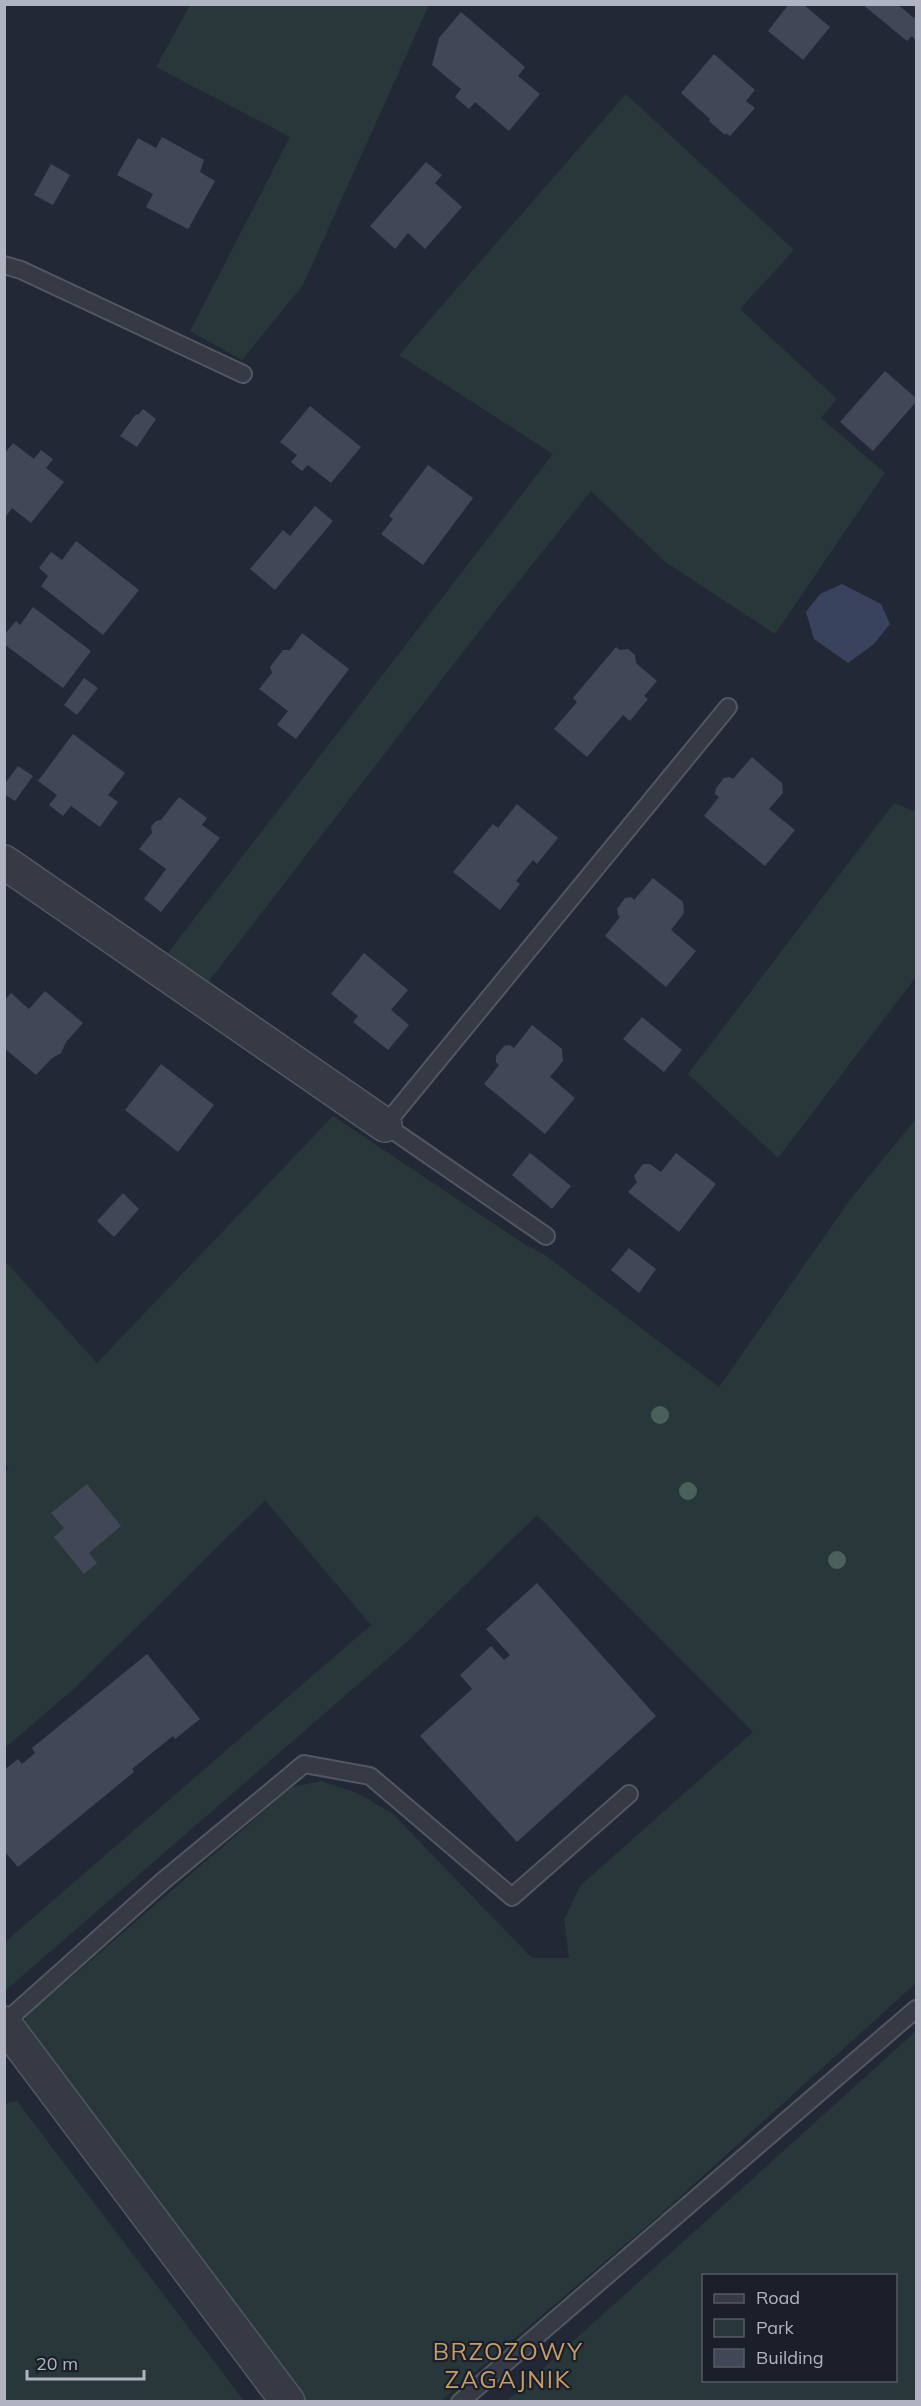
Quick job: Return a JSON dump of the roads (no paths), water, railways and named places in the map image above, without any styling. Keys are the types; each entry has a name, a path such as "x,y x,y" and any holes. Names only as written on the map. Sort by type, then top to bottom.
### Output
{"street":[{"path":"4,862 385,1125"},
{"path":"4,2023 288,2402"}],"lane":[{"path":"4,265 21,270 243,374"},
{"path":"546,1236 385,1125 728,707"},
{"path":"4,2023 163,1881 304,1764 370,1776 512,1897 629,1794"},
{"path":"460,2402 916,2009"}],"water":[{"path":"842,584 881,604 890,624 874,644 848,663 814,639 806,612 820,594"}],"district":[{"name":"BRZOZOWY ZAGAJNIK","path":"508,2366"}]}
